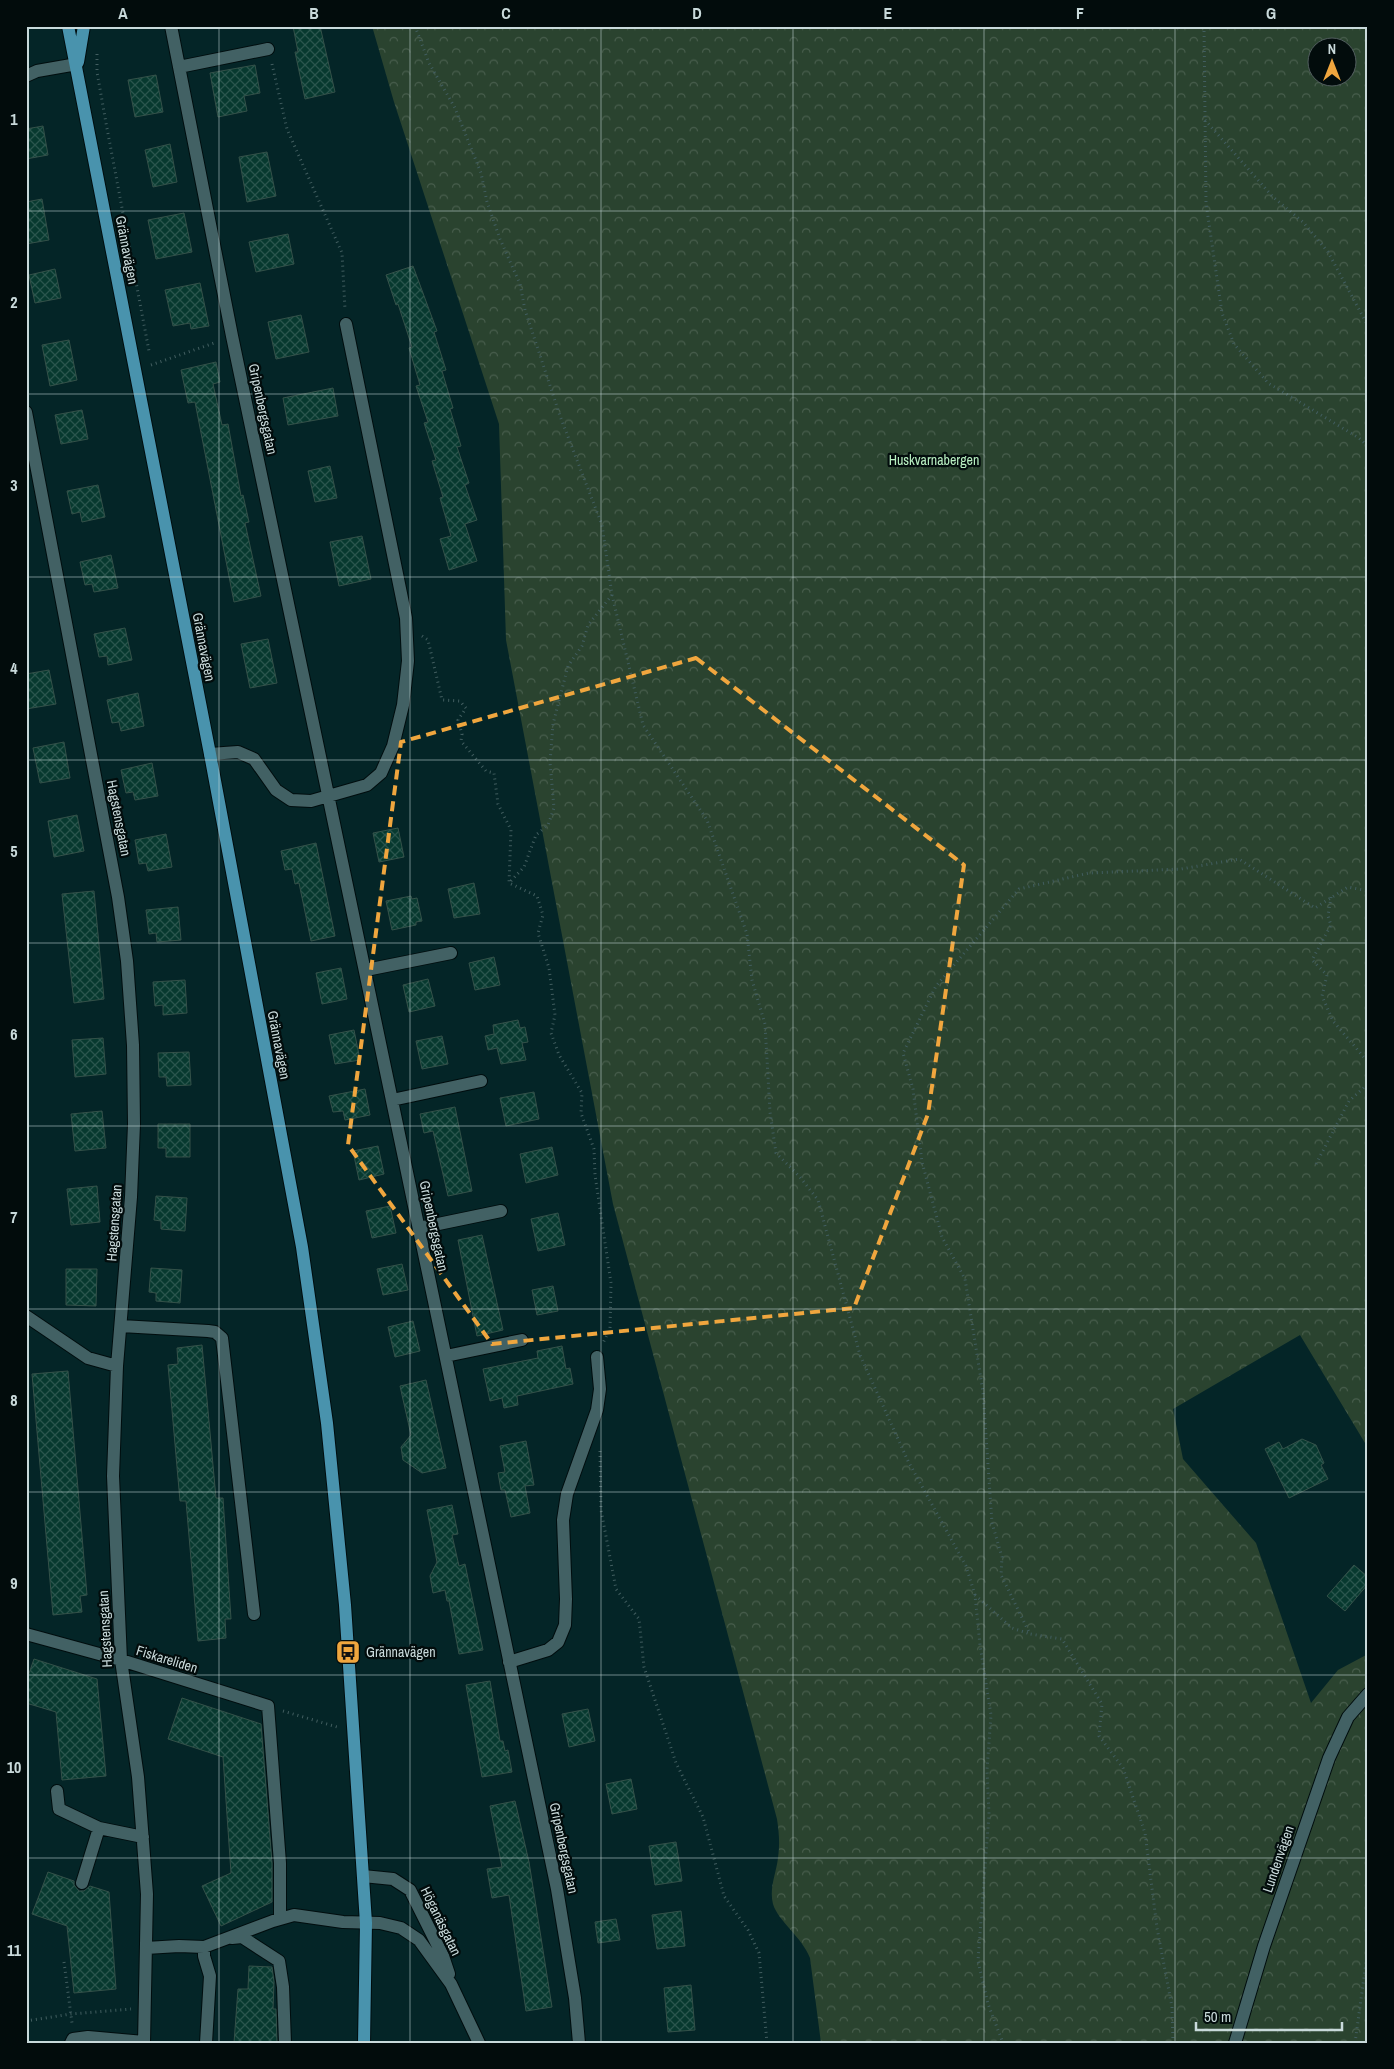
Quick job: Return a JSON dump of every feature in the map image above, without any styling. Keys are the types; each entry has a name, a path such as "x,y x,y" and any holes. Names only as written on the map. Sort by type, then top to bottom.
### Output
{"main road":[{"name":"Grännavägen","path":"68,26 77,64 150,456 210,754 302,1247 327,1423 354,1730 366,1923 364,2043"},
{"name":"Grännavägen","path":"77,64 84,26"}],"street":[{"name":"Gripenbergsgatan","path":"170,26 232,336 330,796 557,1889 575,1998 580,2043"},
{"path":"179,67 268,49"},
{"path":"26,76 37,71 77,64"},
{"path":"210,754 238,752 254,759 276,790 291,800 311,801 367,785 381,773 393,746 403,705 408,661 406,626 394,555 346,324"},
{"name":"Hagstensgatan","path":"26,412 118,897 127,961 133,1045 134,1124 118,1366 114,1476 121,1660 138,1777 147,1894 144,2042"},
{"path":"366,970 451,953"},
{"path":"392,1100 481,1081"},
{"path":"419,1228 502,1211"},
{"path":"26,1316 88,1358 118,1366"},
{"path":"122,1326 208,1331 215,1332 222,1338 254,1614"},
{"path":"446,1356 522,1340"},
{"path":"509,1662 548,1650 558,1642 565,1625 563,1520 567,1494 597,1410 600,1388 597,1357"},
{"name":"Fiskareliden","path":"26,1634 121,1660 268,1706"},
{"name":"Lundenvägen","path":"1235,2043 1264,1946 1329,1758 1348,1717 1368,1694"},
{"path":"268,1706 280,1863 280,1919"},
{"path":"56,1791 59,1809 100,1828 143,1836"},
{"path":"82,1883 100,1828"},
{"name":"Höganäsgatan","path":"363,1876 393,1879 410,1890 444,1956 451,1984"},
{"name":"Höganäsgatan","path":"204,1947 294,1915 380,1923 401,1928 419,1940 451,1984 480,2043"},
{"path":"227,1938 242,1937 279,1961 284,1997 285,2043"},
{"path":"146,1948 204,1947 204,1956 210,1976 206,2043"},
{"path":"72,2041 88,2037 144,2042"}],"path":[{"path":"415,26 429,63 455,108 481,173 487,202 500,239 520,284 525,310 560,416 602,525 612,595 643,726 707,820 747,934 752,980 765,1024 770,1112 776,1153 800,1177 818,1200 860,1355 908,1461 966,1566 975,1595 980,1646 992,1715 987,1770 988,1824 978,1961 988,2004 1004,2043"},
{"path":"1204,26 1206,203 1222,312 1234,344 1268,383 1368,446"},
{"path":"268,49 287,129 342,254 346,324"},
{"path":"1205,119 1273,197 1303,222 1328,252 1368,326"},
{"path":"151,365 232,336"},
{"path":"509,884 524,867 536,835 548,825 554,808 550,762 552,732 558,696 568,666 582,646 588,625 612,595"},
{"path":"406,626 428,640 442,700 460,702 466,708 458,720 462,734 461,741 486,771 494,773 498,804 511,830 509,884"},
{"path":"1030,1634 1001,1575 1002,1557 992,1523 983,1392 965,1279 942,1237 922,1162 913,1089 903,1054 936,986 1019,889 1089,873 1181,869 1239,860 1315,908 1348,887 1368,891"},
{"path":"509,884 537,896 543,915 538,933 549,968 555,1015 551,1033 560,1055 582,1093 581,1114 594,1150 595,1175 611,1283 610,1329 597,1357"},
{"path":"1331,897 1328,916 1331,925 1312,960 1327,975 1322,996 1333,1021 1368,1062"},
{"path":"1316,1164 1349,1101 1368,1084"},
{"path":"602,1445 601,1510 616,1589 639,1618 644,1666 676,1763 703,1817 724,1896 760,1953 767,2043"},
{"path":"975,1595 1012,1628 1030,1634 1062,1639 1102,1704 1099,1736 1123,1768 1145,1833 1157,1928 1172,2008 1173,2043"},
{"path":"268,1706 354,1730"},
{"path":"1355,2043 1368,1948"},
{"path":"64,1962 72,2041"},
{"path":"26,2021 70,2014 144,2008"}],"highlighted area":[{"path":"696,658 964,865 928,1114 854,1308 492,1344 348,1145 401,742"}],"green space":[{"name":"Huskvarnabergen","path":"372,26 1368,26 1368,1448 1300,1335 1173,1409 1183,1459 1256,1543 1311,1703 1338,1670 1368,1654 1368,2043 821,2043 810,1958 802,1943 780,1917 773,1904 772,1887 779,1848 777,1819 613,1204 506,640 499,424 394,102"}],"building":[{"path":"293,26 320,26 335,92 305,99 295,52 298,52"},
{"path":"255,65 260,93 244,96 247,111 218,117 210,73"},
{"path":"156,75 163,112 135,117 128,80"},
{"path":"43,126 48,155 26,159 26,129"},
{"path":"170,144 177,182 153,187 145,150"},
{"path":"267,152 276,196 247,202 239,157"},
{"path":"42,199 49,240 26,244 26,202"},
{"path":"184,213 192,252 156,259 148,220"},
{"path":"288,234 294,264 256,272 249,242"},
{"path":"413,266 437,331 434,332 446,370 442,371 453,408 450,409 461,446 457,447 469,483 465,485 477,520 465,524 477,561 449,570 440,539 451,536 440,498 443,497 432,461 436,460 424,423 428,422 416,386 420,385 409,348 412,347 386,275"},
{"path":"55,269 61,298 35,303 29,275"},
{"path":"200,283 209,326 191,329 190,323 173,326 165,290"},
{"path":"301,315 309,352 276,359 268,322"},
{"path":"69,340 77,380 50,386 42,345"},
{"path":"216,362 220,382 213,384 222,425 228,424 241,496 243,495 249,522 245,523 261,596 234,602 195,402 188,403 181,370"},
{"path":"333,388 338,416 288,425 283,398"},
{"path":"82,410 88,439 61,444 55,415"},
{"path":"330,466 337,498 315,502 308,471"},
{"path":"98,485 105,517 82,522 80,512 72,514 67,491"},
{"path":"362,536 371,579 339,586 330,542"},
{"path":"111,555 118,588 94,592 92,584 85,585 80,562"},
{"path":"125,628 132,660 108,665 107,656 99,657 94,634"},
{"path":"268,639 277,683 250,688 241,644"},
{"path":"49,670 56,704 26,709 26,674"},
{"path":"138,693 144,726 121,731 119,722 112,723 107,700"},
{"path":"64,742 70,778 40,783 33,748"},
{"path":"152,763 158,796 135,800 133,792 126,793 121,770"},
{"path":"77,815 84,851 54,857 48,821"},
{"path":"398,828 404,857 379,862 373,833"},
{"path":"166,834 172,867 148,871 146,863 139,864 135,840"},
{"path":"316,843 335,936 311,941 299,883 295,884 292,869 285,870 281,851"},
{"path":"474,883 480,914 454,918 448,889"},
{"path":"94,891 104,999 74,1003 62,894"},
{"path":"411,896 412,899 417,898 422,921 416,922 416,925 392,930 386,901"},
{"path":"178,907 181,940 157,942 156,933 149,934 146,910"},
{"path":"494,957 500,985 475,990 469,963"},
{"path":"341,968 347,999 322,1004 316,973"},
{"path":"428,979 435,1006 409,1012 403,985"},
{"path":"185,980 187,1013 163,1015 163,1005 155,1006 153,982"},
{"path":"518,1020 520,1028 525,1027 528,1042 522,1043 526,1060 501,1064 497,1048 488,1050 485,1036 494,1034 493,1025"},
{"path":"354,1030 360,1060 335,1064 329,1035"},
{"path":"442,1036 448,1064 422,1069 416,1041"},
{"path":"103,1038 106,1074 75,1077 72,1040"},
{"path":"189,1052 191,1085 167,1086 166,1077 159,1077 158,1053"},
{"path":"365,1089 370,1115 345,1120 343,1111 333,1112 329,1096"},
{"path":"534,1092 539,1119 506,1126 500,1098"},
{"path":"455,1107 472,1191 448,1196 433,1131 424,1133 420,1114"},
{"path":"102,1111 106,1148 75,1151 71,1114"},
{"path":"158,1124 190,1124 190,1157 166,1157 166,1148 158,1148"},
{"path":"378,1146 384,1174 359,1180 353,1151"},
{"path":"552,1147 558,1175 526,1183 520,1154"},
{"path":"97,1186 100,1222 71,1225 67,1189"},
{"path":"156,1196 187,1198 185,1231 161,1229 161,1221 154,1220"},
{"path":"390,1206 396,1233 372,1238 366,1211"},
{"path":"558,1213 565,1245 538,1251 531,1219"},
{"path":"482,1235 503,1330 477,1336 458,1240"},
{"path":"402,1264 408,1290 383,1295 377,1269"},
{"path":"151,1268 182,1270 180,1303 156,1301 156,1293 149,1292"},
{"path":"66,1269 97,1269 96,1306 66,1305"},
{"path":"553,1286 558,1311 537,1315 532,1290"},
{"path":"413,1321 420,1351 395,1357 388,1327"},
{"path":"202,1345 216,1498 223,1498 231,1619 225,1619 226,1638 198,1641 186,1501 180,1501 168,1365 178,1364 177,1348"},
{"path":"562,1346 566,1369 570,1368 573,1384 517,1396 518,1405 504,1408 502,1398 490,1401 483,1369 538,1358 537,1351"},
{"path":"68,1371 87,1595 80,1596 82,1612 53,1615 32,1374"},
{"path":"426,1380 446,1468 422,1473 403,1460 401,1447 411,1435 400,1386"},
{"path":"1302,1439 1316,1445 1324,1463 1321,1465 1328,1479 1289,1498 1265,1449 1279,1442 1283,1449"},
{"path":"526,1441 534,1485 525,1486 530,1513 511,1517 505,1490 501,1490 498,1473 505,1472 500,1446"},
{"path":"452,1505 458,1534 452,1535 459,1566 465,1564 483,1650 459,1654 449,1601 447,1601 445,1590 433,1593 430,1576 437,1562 427,1510"},
{"path":"1354,1565 1368,1577 1368,1584 1345,1611 1327,1596"},
{"path":"34,1659 97,1679 106,1776 62,1780 56,1712 26,1703 26,1682"},
{"path":"490,1681 500,1741 503,1741 505,1751 508,1750 512,1772 482,1777 466,1685"},
{"path":"182,1698 261,1724 272,1863 272,1902 221,1926 202,1886 231,1873 223,1757 168,1739"},
{"path":"588,1709 595,1741 569,1747 562,1714"},
{"path":"631,1779 637,1809 612,1814 606,1784"},
{"path":"515,1801 529,1862 552,2007 526,2011 509,1895 492,1898 487,1869 502,1867 490,1806"},
{"path":"676,1842 682,1881 655,1885 649,1846"},
{"path":"48,1872 74,1881 74,1885 79,1891 84,1891 90,1886 109,1892 116,1989 74,1993 67,1926 32,1914"},
{"path":"681,1911 685,1946 657,1949 652,1915"},
{"path":"616,1919 620,1940 598,1943 595,1922"},
{"path":"249,1966 272,1967 274,1982 273,2009 276,2009 277,2043 234,2043 238,1989 248,1989"},
{"path":"691,1985 695,2030 668,2032 664,1988"}],"place":[{"name":"Grännavägen","path":"348,1652"}]}
